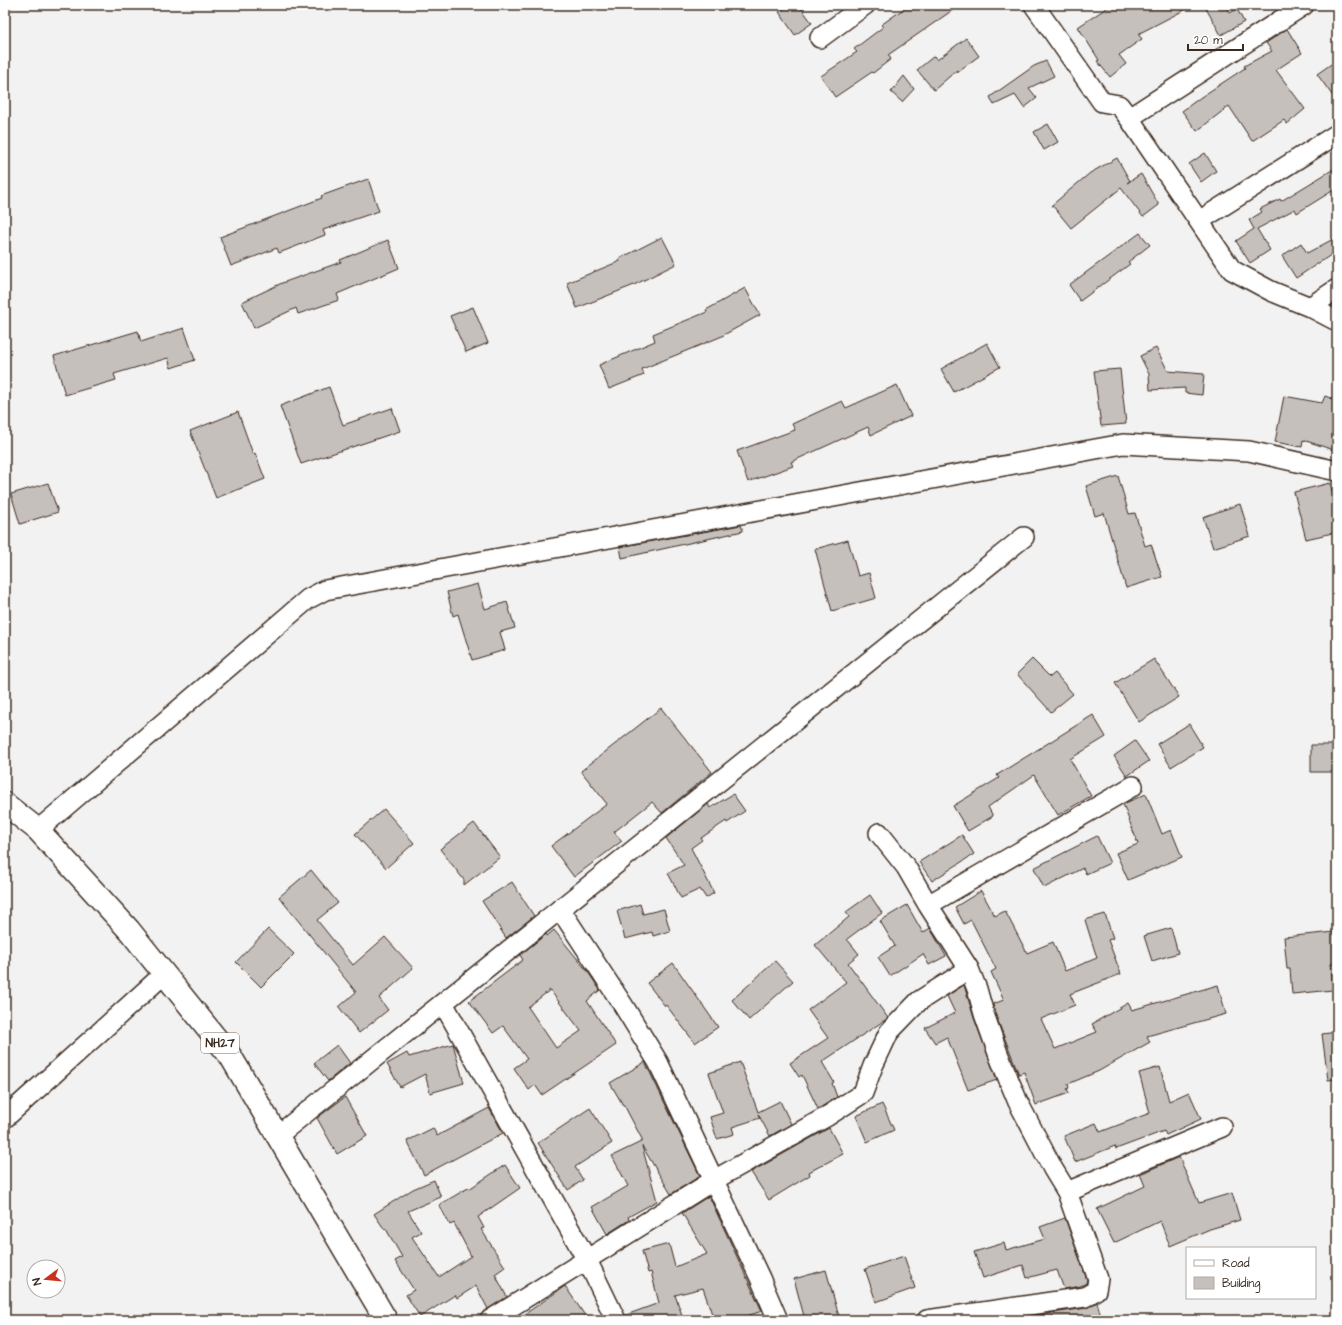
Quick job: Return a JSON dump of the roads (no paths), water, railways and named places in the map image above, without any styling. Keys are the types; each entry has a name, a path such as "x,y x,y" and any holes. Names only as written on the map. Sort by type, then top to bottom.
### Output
{"highway":[{"name":"NH27","path":"5,804 38,830 130,930 230,1057 386,1320"}],"street":[{"path":"820,38 865,5"},
{"path":"1034,5 1102,102 1119,105 1129,118 1232,270 1271,291 1310,307 1337,321"},
{"path":"1129,118 1304,5"},
{"path":"1199,221 1337,134"},
{"path":"1310,307 1337,289"},
{"path":"38,830 308,599 325,590 1123,444 1248,452 1337,472"},
{"path":"277,1136 1024,537"},
{"path":"928,905 1133,786"},
{"path":"879,833 906,867 928,905 969,969 977,989 984,1014 1018,1102 1053,1169 1067,1192 1098,1279 1096,1290 1085,1296 927,1320"},
{"path":"560,909 623,1005 658,1062 760,1278 778,1320"},
{"path":"490,1320 714,1180 826,1117 863,1093 873,1066 889,1032 919,1001 969,969"},
{"path":"5,1118 164,974"},
{"path":"443,1002 587,1260 616,1320"},
{"path":"1067,1192 1222,1127"}]}
